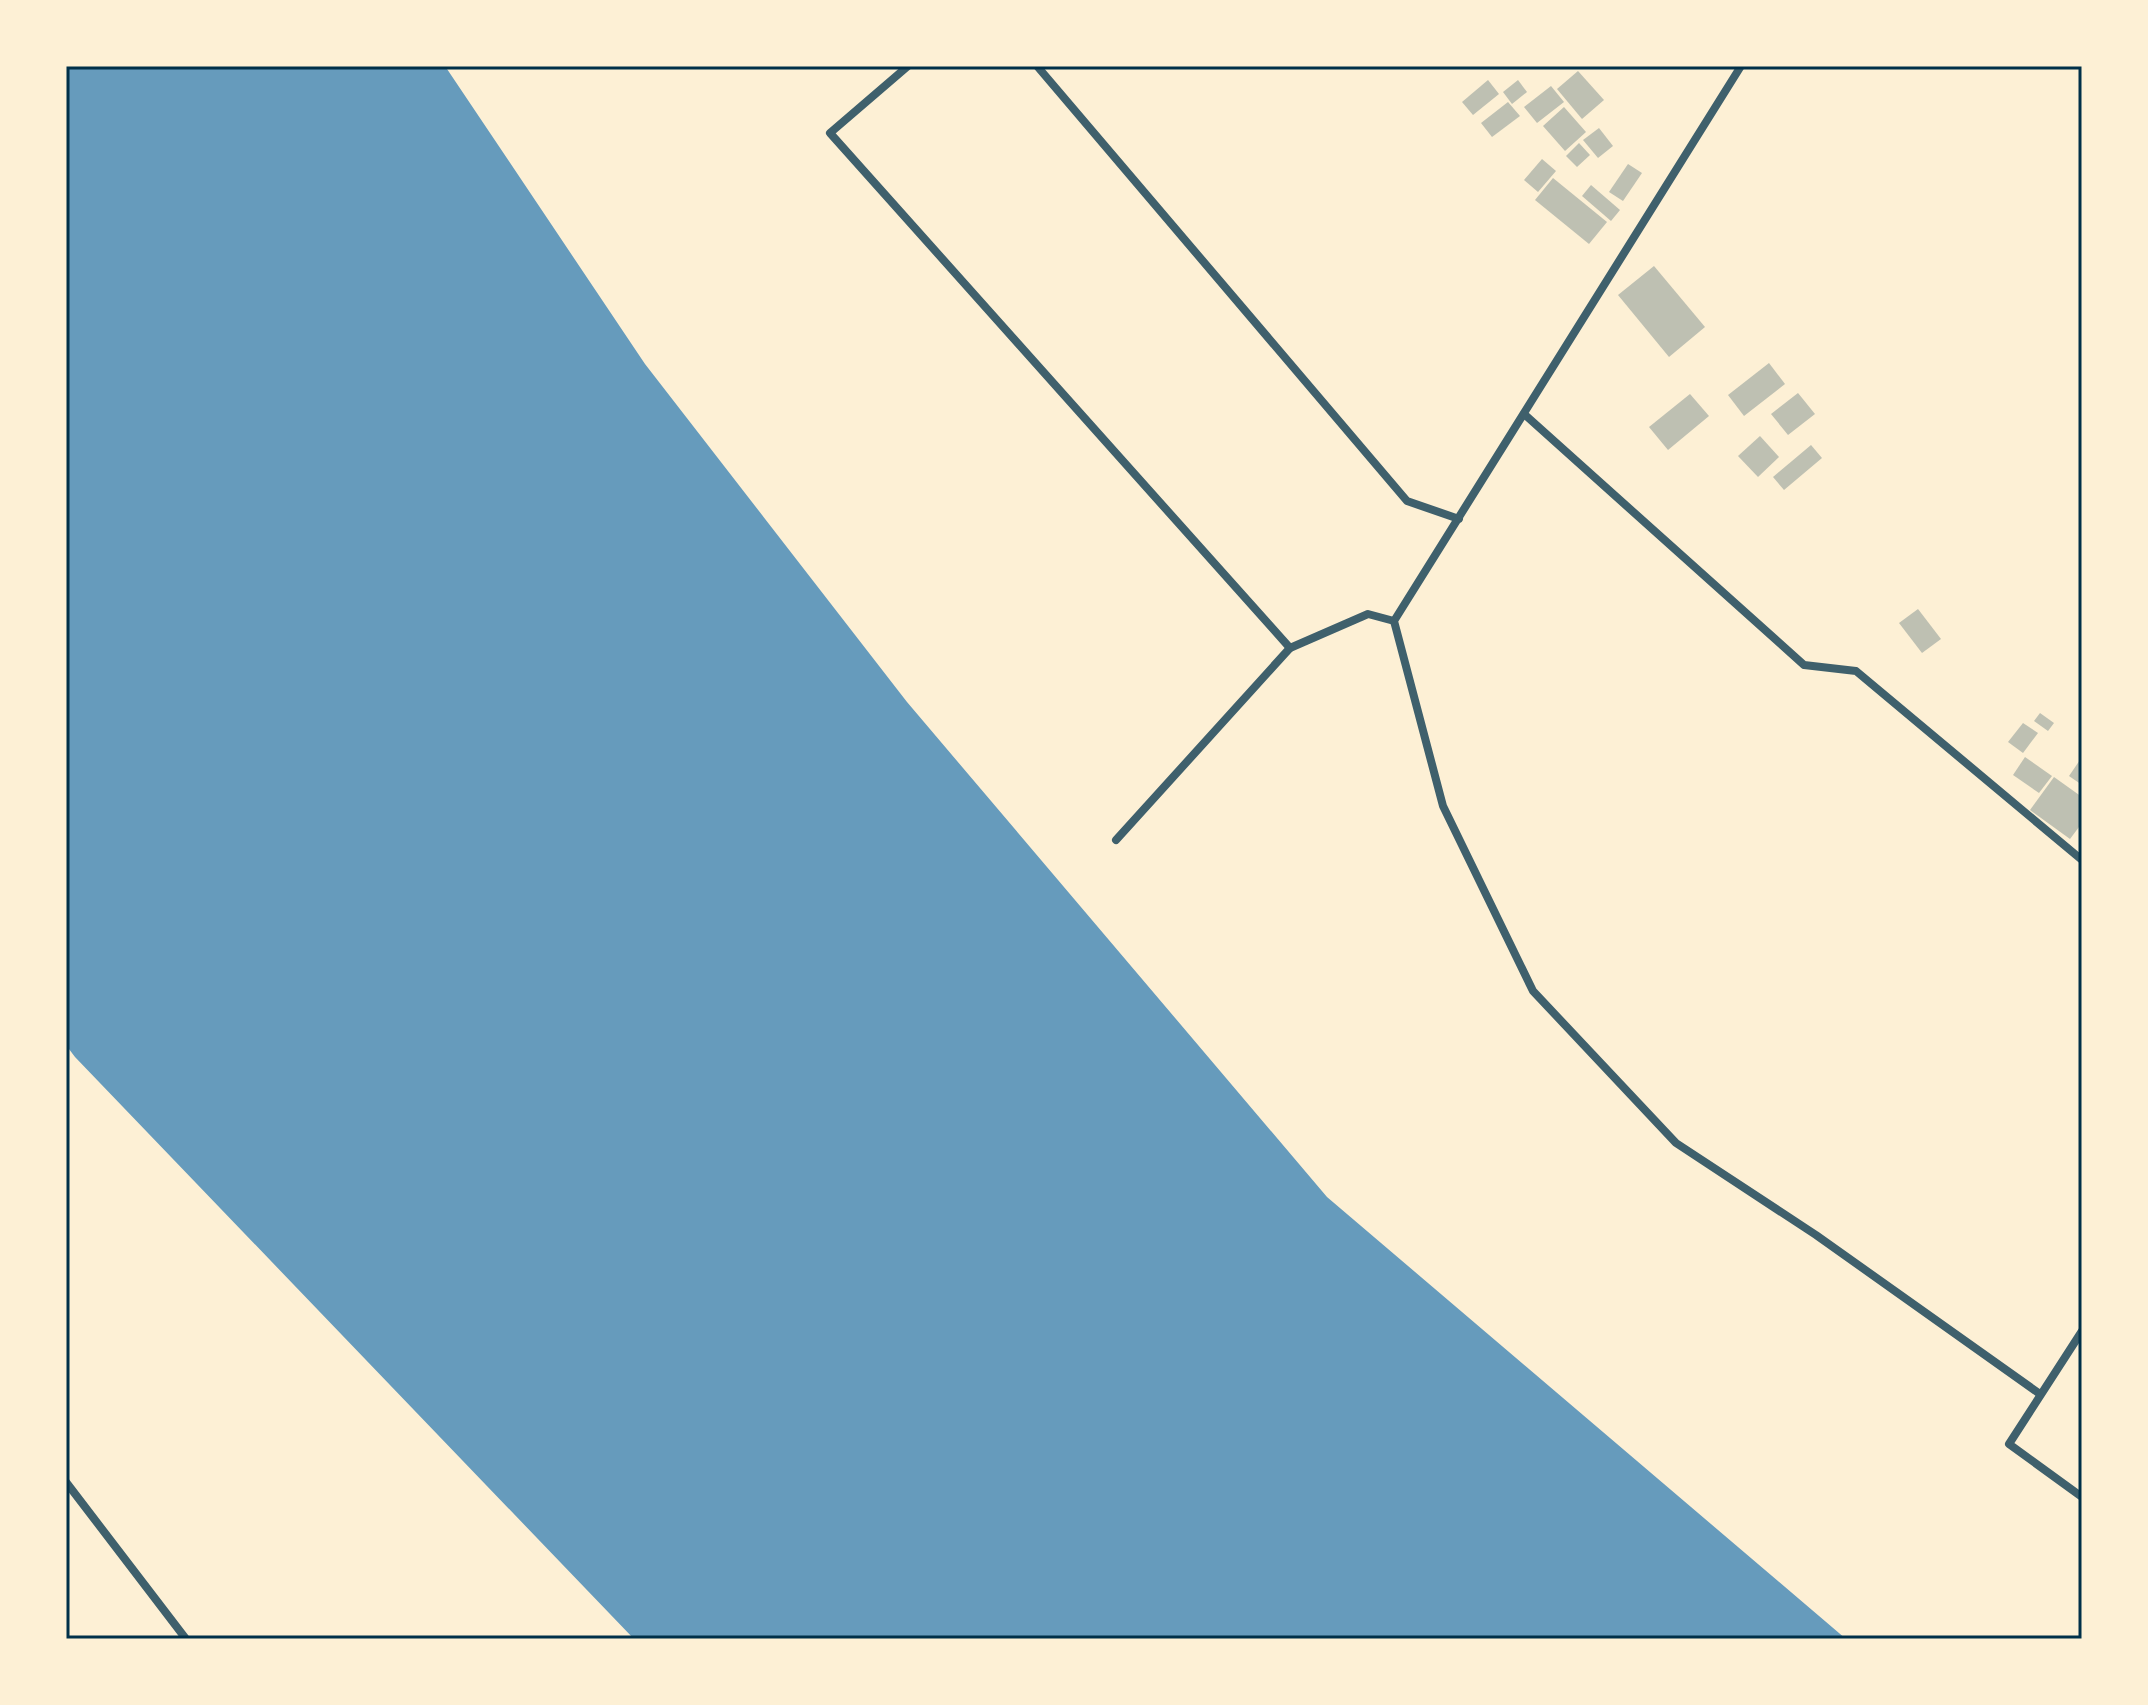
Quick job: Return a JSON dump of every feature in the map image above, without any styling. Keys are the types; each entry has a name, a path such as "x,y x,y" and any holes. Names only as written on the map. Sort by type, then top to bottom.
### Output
{"street":[{"path":"908,66 830,133 1290,648"},
{"path":"1037,66 1407,501 1459,519"},
{"path":"1741,66 1394,621 1443,806 1533,991 1676,1143 1816,1235 2040,1394"},
{"path":"1524,414 1804,665 1856,671 2082,860"},
{"path":"1116,840 1290,648 1368,614 1394,621"},
{"path":"2082,1331 2009,1444 2082,1497"},
{"path":"66,1482 186,1639"}],"water":[{"path":"66,66 445,66 645,364 907,702 1327,1197 1846,1639 634,1639 66,1045"}],"building":[{"path":"1578,71 1604,100 1582,119 1557,89"},
{"path":"1488,80 1499,94 1473,115 1462,102"},
{"path":"1518,80 1527,92 1512,104 1503,92"},
{"path":"1551,86 1564,102 1537,123 1524,107"},
{"path":"1508,102 1520,116 1492,137 1481,123"},
{"path":"1564,107 1586,132 1565,151 1543,126"},
{"path":"1599,128 1613,146 1598,158 1583,140"},
{"path":"1579,143 1590,155 1577,167 1566,156"},
{"path":"1542,159 1556,171 1538,192 1524,180"},
{"path":"1628,164 1642,173 1623,201 1609,192"},
{"path":"1553,178 1607,222 1589,244 1535,200"},
{"path":"1591,185 1620,210 1611,221 1582,196"},
{"path":"1654,266 1705,327 1669,357 1618,295"},
{"path":"1769,363 1785,384 1744,416 1728,395"},
{"path":"1798,393 1815,414 1788,435 1771,414"},
{"path":"1690,394 1709,416 1668,450 1649,427"},
{"path":"1760,436 1779,457 1758,477 1738,456"},
{"path":"1811,445 1822,458 1784,490 1773,477"},
{"path":"1918,609 1941,639 1922,653 1899,623"},
{"path":"2040,713 2054,723 2048,731 2034,721"},
{"path":"2023,723 2038,733 2023,753 2008,742"},
{"path":"2025,757 2052,776 2039,793 2013,775"},
{"path":"2082,757 2082,785 2069,776"},
{"path":"2054,777 2082,797 2082,823 2070,839 2030,810"}]}
